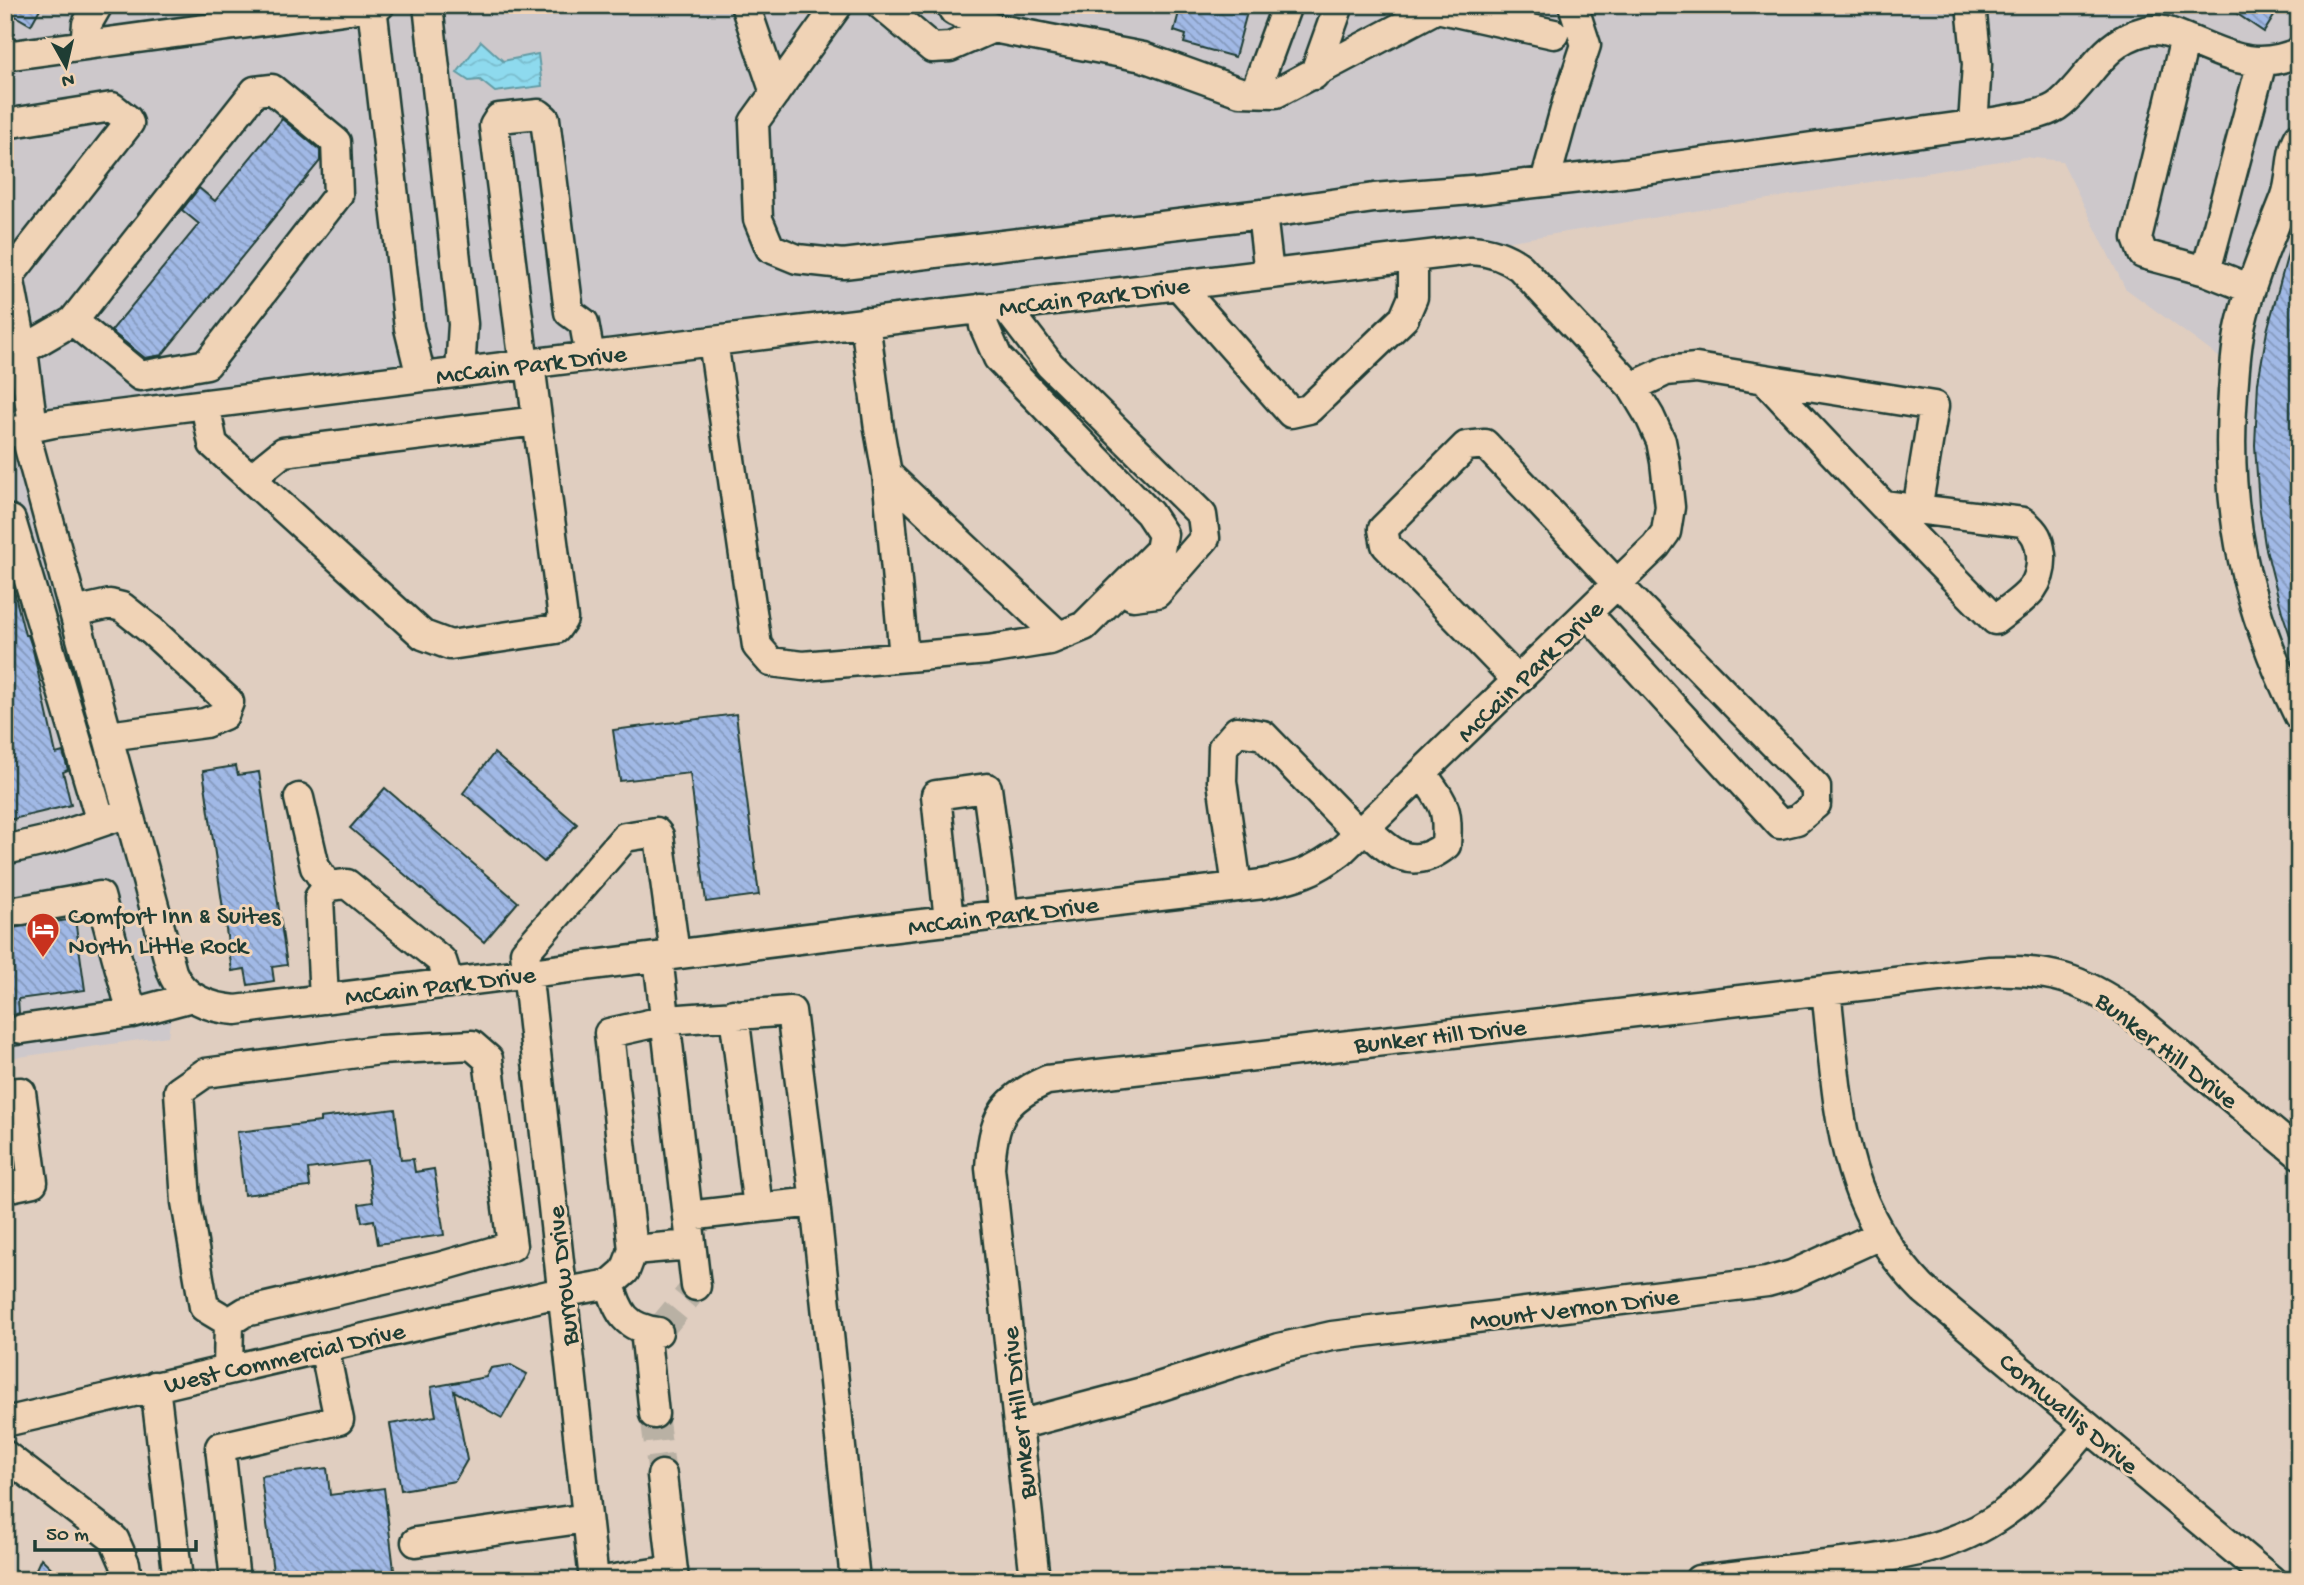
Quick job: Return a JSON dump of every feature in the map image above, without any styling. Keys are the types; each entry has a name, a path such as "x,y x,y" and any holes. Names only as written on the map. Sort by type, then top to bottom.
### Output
{"street":[{"path":"85,44 87,24 98,5"},
{"path":"428,5 463,324 460,372"},
{"path":"745,5 775,93"},
{"path":"838,5 754,122 758,219 770,248 797,259 843,264 1374,198 1545,182 1973,125 2048,111 2061,104 2111,48 2147,31 2165,30 2237,58 2262,62 2283,59 2299,52"},
{"path":"881,5 932,48 950,47 993,28"},
{"path":"951,5 954,11 993,28 1143,57 1240,92 1276,93 1437,8 1555,34"},
{"path":"1255,92 1287,5"},
{"path":"1314,75 1339,5"},
{"path":"1545,182 1586,45 1573,5"},
{"path":"1970,5 1977,64 1973,125"},
{"path":"5,55 376,6 409,328 421,377"},
{"path":"2185,38 2137,238 2143,254 2206,271 2251,289"},
{"path":"2206,271 2262,62"},
{"path":"14,349 73,321 255,91 272,89 336,142 338,195 207,364 140,376 73,321"},
{"path":"5,124 112,107 129,123 7,277 21,430 46,510 172,972 176,982 192,997"},
{"path":"205,404 213,444 423,635 450,645 556,629 563,619 494,126 499,118 538,114 545,119 569,312 584,323 590,356"},
{"path":"2299,136 2286,197 2251,289 2241,326 2230,427 2231,483 2247,581 2275,668 2299,716"},
{"path":"1262,214 1269,274"},
{"name":"McCain Park Drive","path":"21,430 460,372 1471,250 1487,251 1508,258 1520,267 1632,387 1661,441 1670,507 1666,532 1656,546 1362,831 1319,868 1301,875 1263,884 236,1010 207,1005 192,997"},
{"path":"1178,285 1291,413 1310,409 1404,318 1413,297 1413,257"},
{"path":"713,341 757,646 771,662 803,666 988,650 1050,640 1084,626 1122,588 1160,551 1163,534 1149,513 998,358 984,326 994,307 1202,515 1205,538 1157,593 1133,596 1122,588"},
{"path":"865,322 887,474 904,657"},
{"path":"1632,387 1666,371 1681,368 1934,406 1917,510"},
{"path":"1764,379 1883,505 1996,620 2038,583 2042,568 2039,539 2033,529 2023,522 1883,505"},
{"path":"251,478 283,452 537,421"},
{"path":"1517,680 1386,545 1382,529 1466,446 1485,444 1616,584 1816,787 1816,804 1797,820 1780,824 1587,613"},
{"path":"887,474 1059,636"},
{"path":"46,510 8,521 101,822"},
{"path":"74,612 110,604 122,607 229,702 224,715 205,723 108,736"},
{"path":"1237,887 1222,781 1223,747 1237,731 1263,735 1362,831 1386,849 1406,858 1433,856 1446,845 1448,827 1445,805 1422,773"},
{"path":"949,921 936,795 987,788 1004,914"},
{"path":"299,798 315,867 328,886"},
{"path":"5,850 48,840 129,813"},
{"name":"Burrow Drive","path":"594,1580 525,952 625,836 656,832 659,836 667,956"},
{"path":"324,999 319,898 328,886 347,884 442,961 449,983"},
{"path":"5,913 100,896 132,1013"},
{"path":"667,956 667,1020 695,1286"},
{"name":"Bunker Hill Drive","path":"1035,1580 990,1168 992,1136 999,1118 1009,1103 1028,1088 1047,1080 1826,990 2001,971 2041,971 2070,979 2105,995 2129,1012 2299,1154"},
{"path":"1826,990 1843,1132 1850,1166 1860,1196 1880,1235"},
{"path":"22,1029 132,1013 192,997"},
{"path":"654,1413 651,1331 636,1328 625,1318 615,1304 610,1284 625,1271 633,1250 609,1033 667,1020 791,1011 815,1202 855,1580"},
{"path":"734,1014 758,1208"},
{"path":"229,1322 204,1307 186,1202 179,1091 205,1073 380,1050 472,1045 488,1059 512,1245"},
{"path":"5,1093 21,1092 33,1182 5,1188"},
{"path":"688,1216 815,1202"},
{"name":"Mount Vernon Drive","path":"1018,1425 1134,1395 1279,1348 1332,1336 1767,1282 1792,1275 1880,1235"},
{"name":"Cornwallis Drive","path":"1880,1235 1906,1272 1923,1289 2271,1580"},
{"path":"229,1322 245,1312 439,1267 512,1245 557,1238"},
{"path":"633,1250 691,1245"},
{"name":"West Commercial Drive","path":"5,1422 562,1292 610,1284"},
{"path":"228,1369 229,1322"},
{"path":"235,1580 220,1447 340,1420 324,1347"},
{"path":"155,1386 178,1580"},
{"path":"1699,1580 1904,1556 1944,1544 1975,1531 2012,1507 2056,1465 2088,1427"},
{"path":"5,1455 114,1539 125,1564 127,1580"},
{"path":"608,1580 674,1575 662,1475"},
{"path":"416,1542 587,1518"}],"shaded area":[{"path":"5,5 2299,5 2299,716 2247,581 2235,369 2125,288 2062,161 2024,157 1413,257 25,429 176,982 168,1036 5,1059"}],"water":[{"path":"481,41 503,61 538,54 542,86 495,92 480,80 469,81 457,73"}],"building":[{"path":"5,5 42,5 31,25 5,10"},
{"path":"1181,5 1249,5 1235,57 1184,43 1186,35 1174,31"},
{"path":"2224,5 2281,5 2264,32"},
{"path":"282,119 320,150 320,161 162,355 145,358 111,331 199,224 182,210 199,188 215,201"},
{"path":"2293,235 2299,236 2299,653 2296,653 2282,612 2265,545 2255,445 2258,382 2267,331"},
{"path":"12,583 25,635 28,635 33,650 56,754 63,752 68,770 63,772 71,805 5,821 5,584"},
{"path":"736,714 759,895 706,902 690,773 620,781 613,730"},
{"path":"494,753 577,824 544,862 463,793"},
{"path":"236,766 238,775 259,772 287,965 272,967 274,981 248,985 245,969 232,971 203,771"},
{"path":"385,788 518,902 484,942 350,828"},
{"name":"Comfort Inn & Suites North Little Rock","path":"75,919 85,990 18,999 19,1013 11,1016 6,1024 6,1031 9,1040 22,1045 5,1047 5,929"},
{"path":"395,1109 401,1160 413,1159 415,1172 434,1169 444,1235 378,1244 374,1220 362,1222 359,1204 373,1202 367,1161 308,1169 310,1187 244,1195 237,1132"},
{"path":"511,1365 527,1374 502,1418 454,1391 467,1460 455,1481 401,1490 390,1424 436,1416 431,1387 486,1377 491,1368"},
{"path":"327,1468 330,1495 384,1488 395,1578 274,1580 261,1476"},
{"path":"41,1558 64,1580 31,1580"}],"tunnel":[{"path":"658,1332 696,1286"},
{"path":"654,1414 662,1475"}],"place":[{"name":"Comfort Inn & Suites North Little Rock","path":"43,959"}]}
